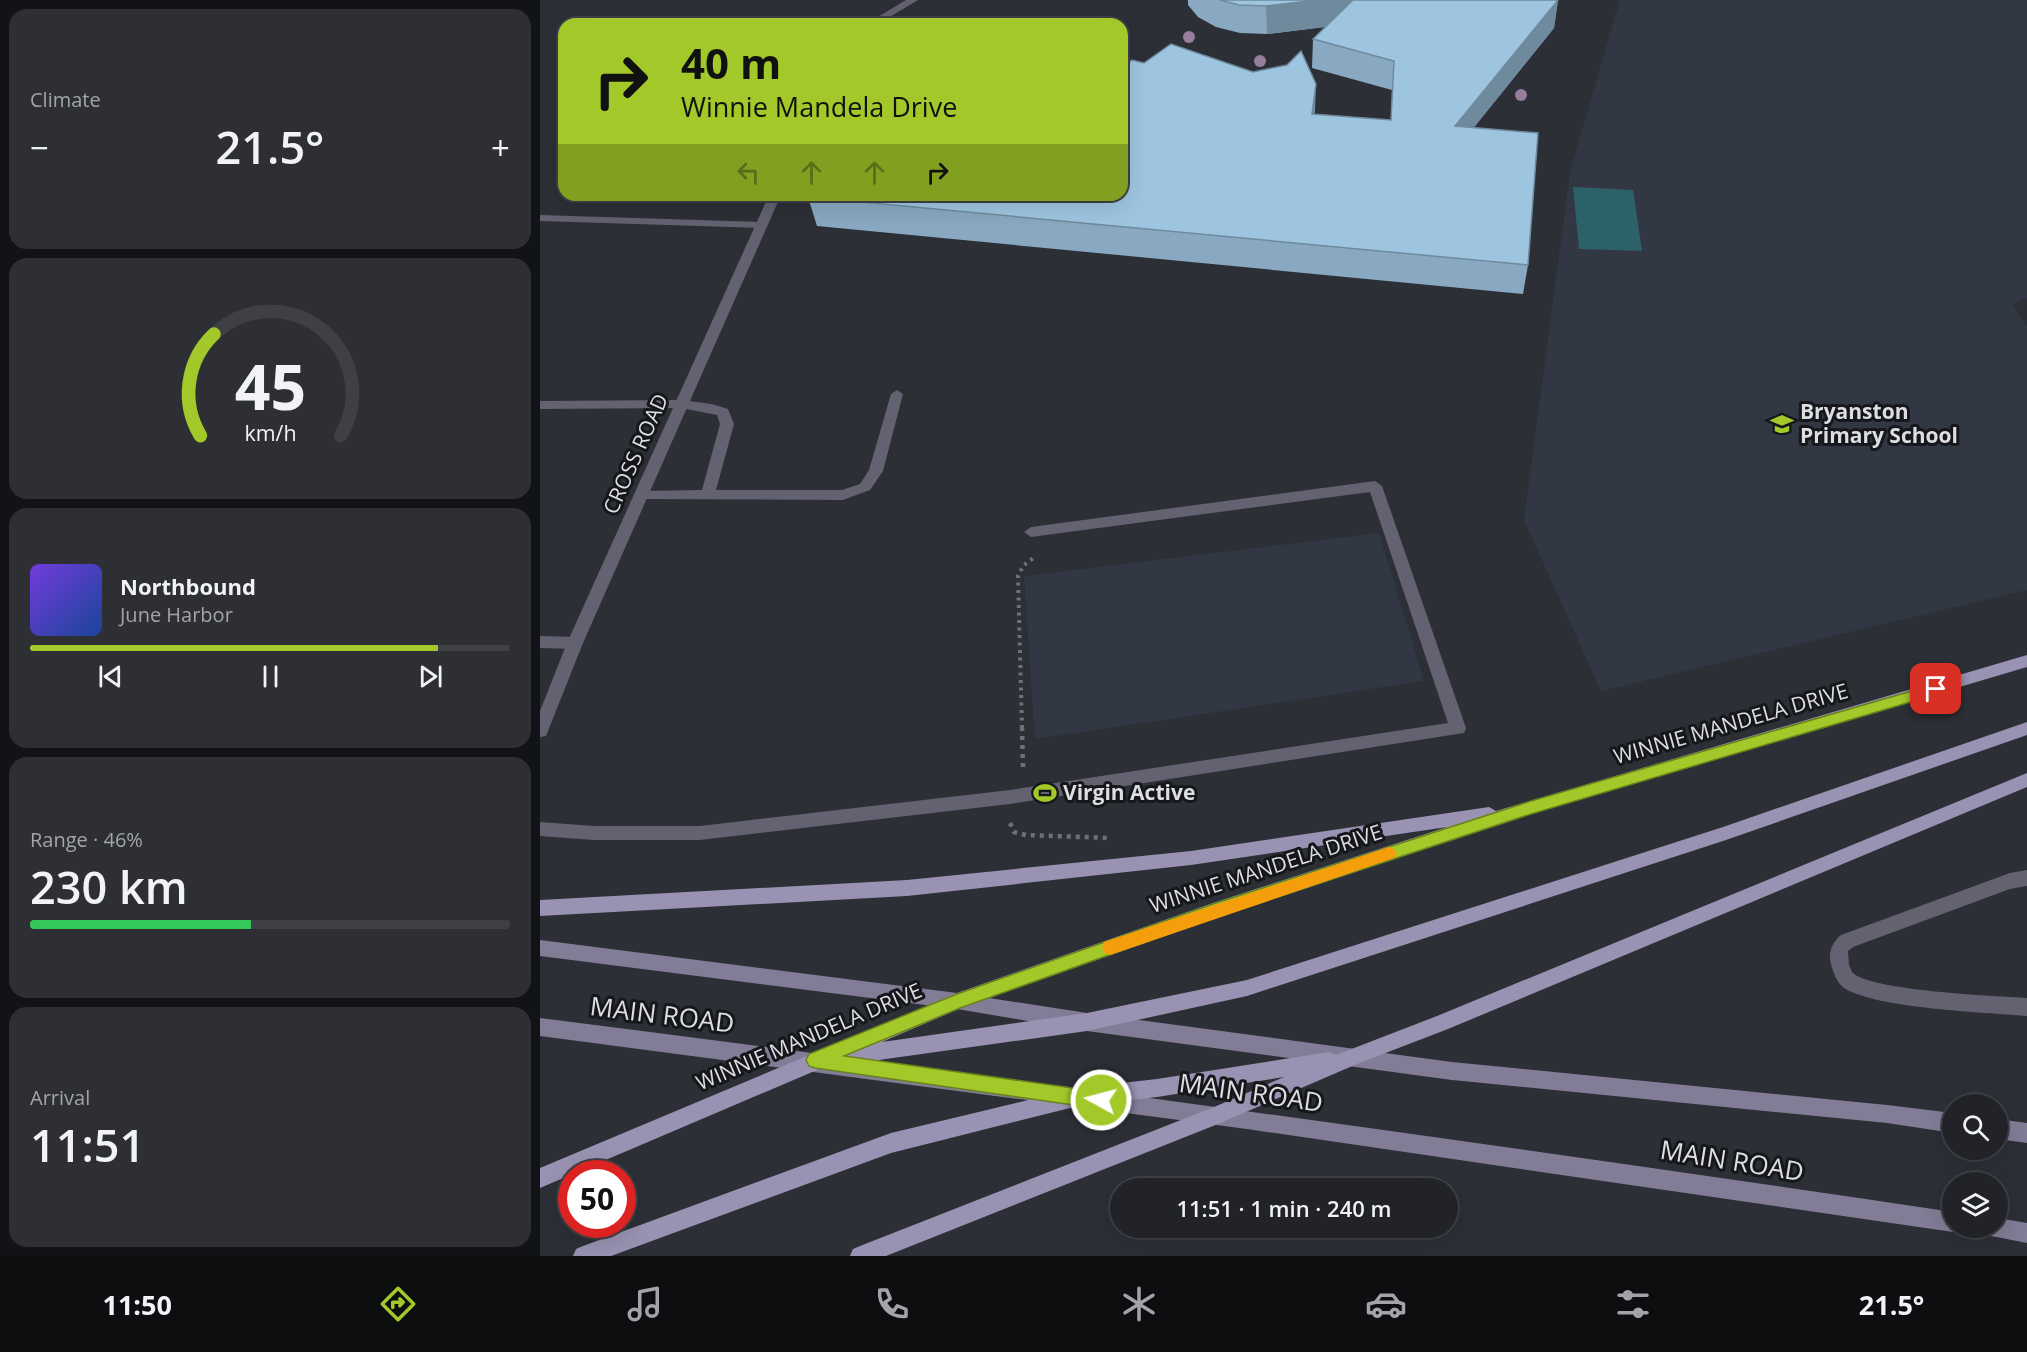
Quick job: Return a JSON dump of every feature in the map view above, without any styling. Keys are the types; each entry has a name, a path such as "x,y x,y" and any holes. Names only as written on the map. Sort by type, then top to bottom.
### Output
{"main road":[{"name":"WINNIE MANDELA DRIVE","path":"540,1178 957,1002 1213,911 1531,807 2027,661"},
{"path":"815,1060 1087,1022 1247,988 1723,834 2027,728"},
{"path":"860,1256 1218,1115 2027,780"},
{"path":"540,908 907,888 1058,873 1191,858 1531,807"},
{"path":"540,948 957,1002 1087,1022 1452,1071 1887,1114 1942,1122"},
{"name":"MAIN ROAD","path":"540,1027 815,1060 1561,1162 1942,1220"},
{"path":"583,1256 891,1143 1078,1097 1158,1088 1352,1058"},
{"path":"2008,1131 2027,1133"},
{"path":"2008,1230 2027,1233"}],"street":[{"path":"882,18 913,0"},
{"name":"CROSS ROAD","path":"540,731 575,643 772,201"},
{"path":"540,218 762,225"},
{"path":"641,496 843,495 865,487 876,471 897,394"},
{"path":"540,405 681,404 712,408 723,412 728,424 708,495"},
{"path":"540,829 700,834 1010,797 1458,728 1375,486 1031,532"},
{"path":"540,642 575,643"},
{"path":"2027,878 2010,881 1847,941 1840,947 1838,960 1847,978 1864,988 1894,994 2027,1007"}],"path":[{"path":"1046,550 1023,566 1018,576 1023,780 1010,797 1010,822 1014,832 1026,835 1119,838"}],"shaded area":[{"name":"Bryanston Primary School","path":"1620,0 2027,0 2027,298 2012,304 2027,327 2027,590 1601,691 1524,520 1570,172"},
{"path":"1379,533 1424,681 1035,739 1024,576"}],"water":[{"path":"1573,187 1633,190 1642,251 1579,249"}],"building":[{"path":"1220,0 1318,0 1266,6 1239,5"},
{"path":"1353,0 1558,0 1455,126 1538,133 1528,265 850,201 1128,201 1128,63 1132,60 1144,63 1171,44 1253,72 1287,65 1301,51 1316,84 1312,114 1391,120 1394,61 1313,39"}],"slow traffic":[{"path":"1110,947 1389,854"}],"place":[{"name":"Bryanston Primary School","path":"1782,424"},
{"name":"Virgin Active","path":"1045,793"}],"route":[{"path":"1101,1100 815,1060 957,1002 1213,911 1531,807 1936,689"}]}
